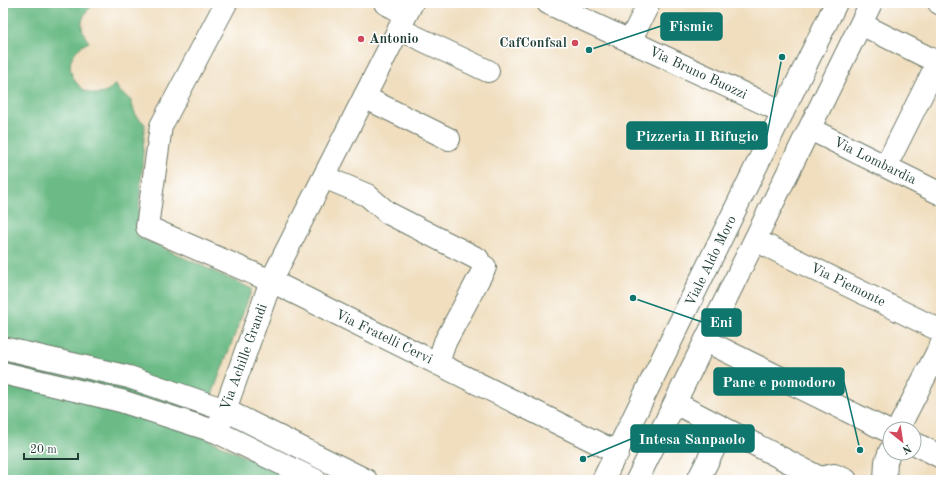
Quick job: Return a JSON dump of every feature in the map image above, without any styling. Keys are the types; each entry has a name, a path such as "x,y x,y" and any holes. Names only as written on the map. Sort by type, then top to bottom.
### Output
{"street":[{"name":"Via Fratelli Cervi","path":"226,3 161,126 147,228 271,281 618,452"},
{"path":"385,3 406,15 488,71"},
{"name":"Via Bruno Buozzi","path":"548,3 783,112"},
{"path":"630,41 649,3"},
{"name":"Viale Aldo Moro","path":"603,480 836,3"},
{"path":"637,480 783,186 871,3"},
{"path":"271,281 406,15"},
{"path":"861,24 939,63 886,166"},
{"path":"364,97 449,139"},
{"name":"Via Lombardia","path":"810,129 941,194"},
{"path":"754,171 783,186"},
{"path":"324,177 367,195 388,213 482,263 445,342 438,364"},
{"name":"Via Piemonte","path":"755,240 941,331"},
{"name":"Via Achille Grandi","path":"217,432 271,281"},
{"path":"706,341 882,428"},
{"path":"902,421 941,345"},
{"path":"3,348 128,377 225,410 366,480"},
{"path":"3,373 121,401 217,432 315,480"},
{"path":"675,403 819,479 834,475 846,480"},
{"path":"698,480 724,428"},
{"path":"922,447 941,457"},
{"path":"885,480 886,461"}],"green space":[{"path":"3,3 90,3 92,6 85,15 82,24 83,33 89,42 77,50 71,59 70,69 80,86 88,92 97,94 106,92 115,84 120,92 130,99 136,116 145,124 137,236 252,289 213,392 199,435 294,480 3,480"}],"place":[{"name":"Antonio","path":"361,39"},
{"name":"CafConfsal","path":"575,43"},
{"name":"Fismic","path":"589,50"},
{"name":"Pizzeria Il Rifugio","path":"782,57"},
{"name":"Eni","path":"633,298"},
{"name":"Pane e pomodoro","path":"860,450"},
{"name":"Intesa Sanpaolo","path":"583,459"}]}
